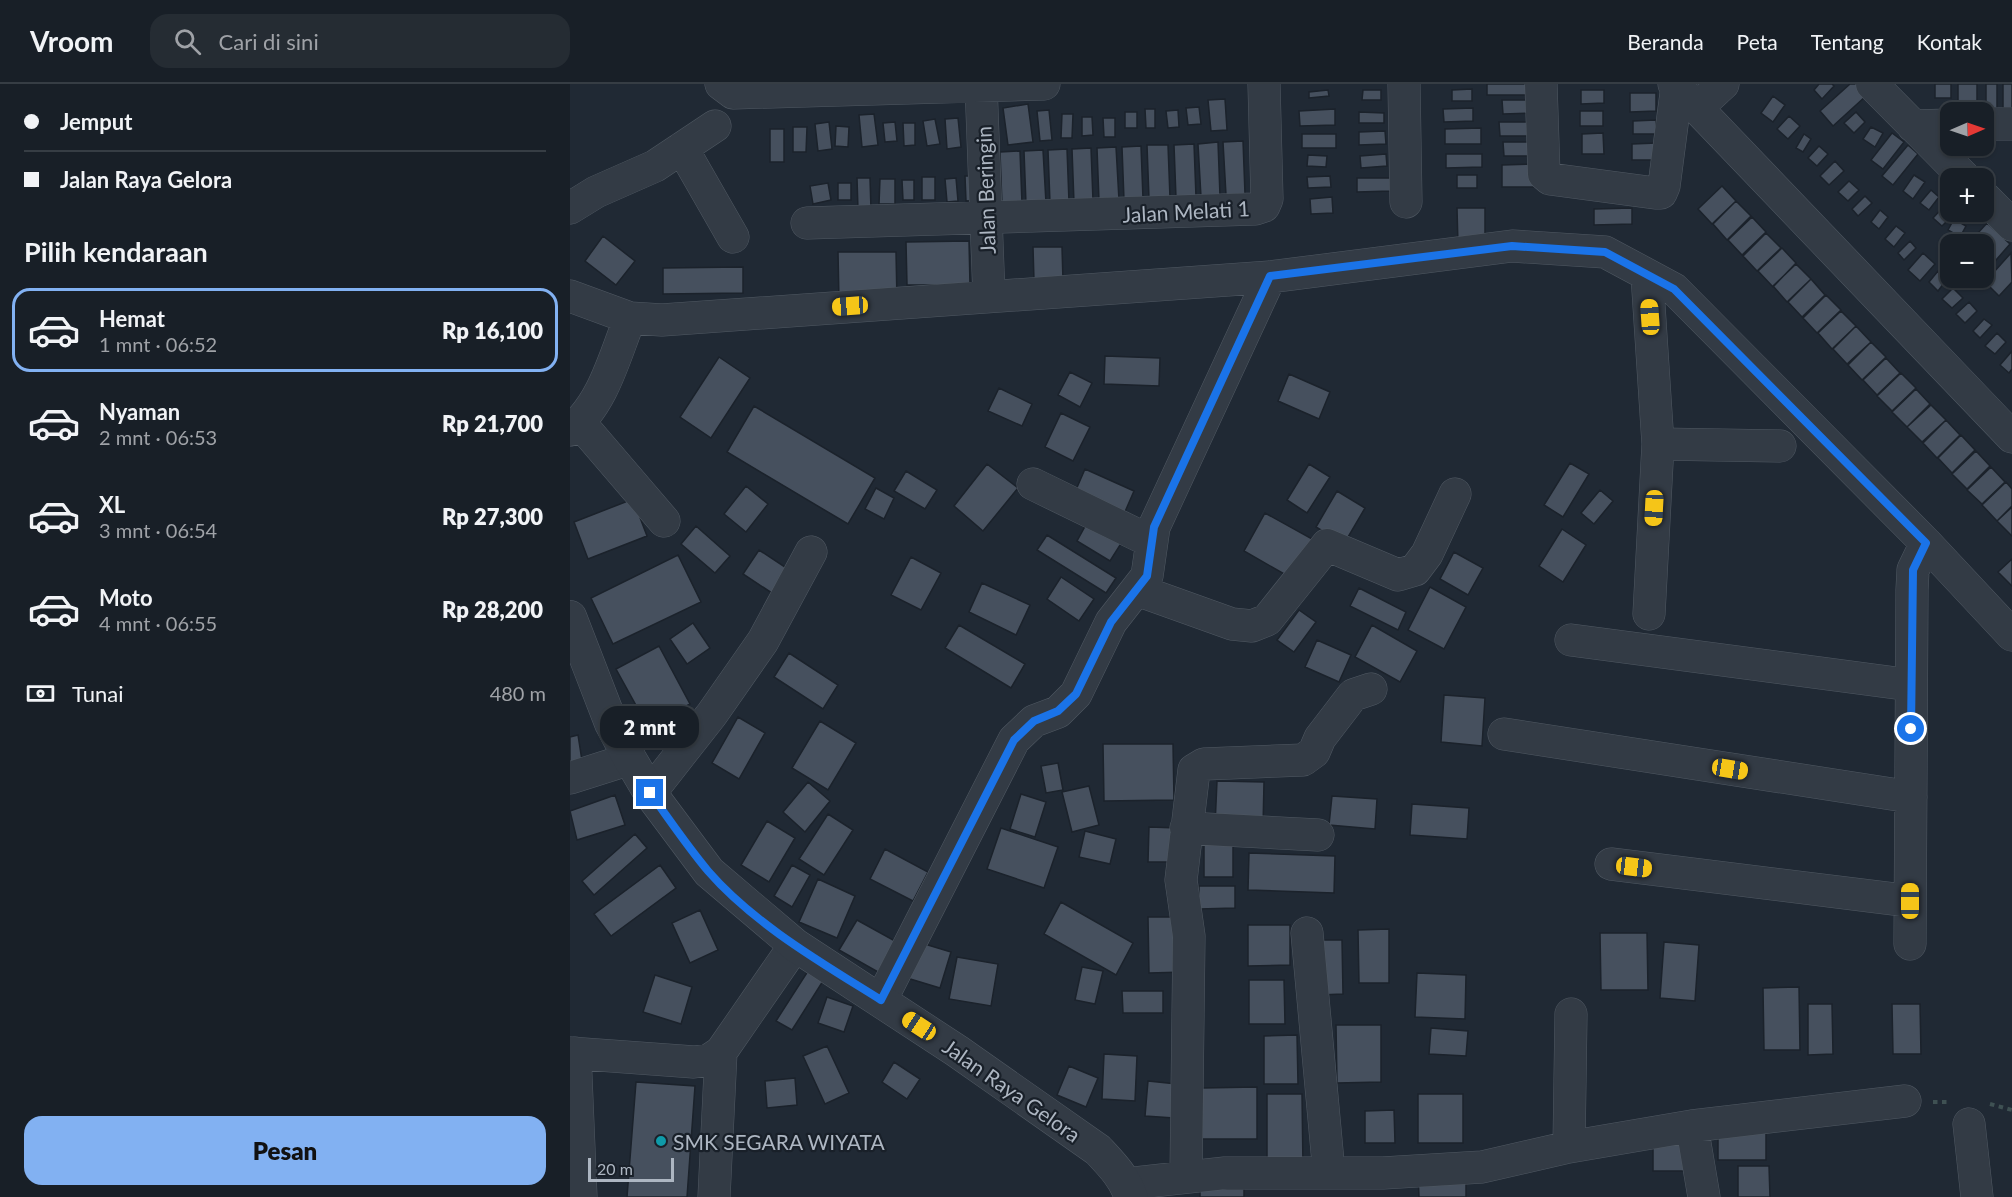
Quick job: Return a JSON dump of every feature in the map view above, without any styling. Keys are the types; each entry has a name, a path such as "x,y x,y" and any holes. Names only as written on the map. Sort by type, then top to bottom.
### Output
{"street":[{"path":"721,84 733,93 1044,84"},
{"name":"Jalan Melati 1","path":"985,219 1255,209 1264,206 1267,199 1264,84"},
{"path":"1404,84 1406,202"},
{"path":"1541,84 1544,174 1550,179 1655,193 1661,192 1664,186 1682,91"},
{"path":"1682,91 1723,84"},
{"path":"1872,84 1955,168"},
{"name":"Jalan Beringin","path":"981,86 988,296"},
{"path":"1682,91 2012,437"},
{"path":"1994,124 2012,124"},
{"path":"1913,126 1940,125"},
{"path":"570,207 596,192 655,166 715,126"},
{"path":"682,148 734,237"},
{"path":"1994,207 2012,225"},
{"path":"807,223 985,219"},
{"path":"570,296 630,318 662,320 1270,276 1512,246 1605,252 1674,289 1926,543 2012,635"},
{"path":"1647,275 1658,444 1649,614"},
{"path":"881,1000 1014,740 1034,721 1058,711 1076,694 1111,622 1147,576 1151,558 1150,541 1162,508 1270,276"},
{"path":"630,318 598,396 575,427 664,521"},
{"path":"1658,444 1780,446"},
{"path":"1033,484 1150,541"},
{"path":"1137,590 1232,624 1252,626 1267,620 1327,545 1398,575 1415,570 1427,554 1455,494"},
{"path":"1910,944 1913,570 1926,543"},
{"path":"650,793 712,714 763,641 811,552"},
{"name":"Jalan Raya Gelora","path":"570,617 611,723 630,759 650,793 709,872 795,945 881,1000 1098,1150 1128,1190"},
{"path":"1571,640 1911,685"},
{"path":"1186,1176 1189,936 1181,880 1186,828 1196,766 1303,760 1314,753 1320,738 1353,695 1371,689"},
{"path":"1504,734 1911,797"},
{"path":"570,778 630,759"},
{"path":"1186,828 1318,834"},
{"path":"1611,864 1910,901"},
{"path":"1307,933 1329,1173"},
{"path":"578,1194 573,1053 694,1062 709,1060 721,1052 795,945"},
{"path":"1569,1148 1571,1014"},
{"path":"714,1197 721,1052"},
{"path":"1128,1190 1186,1176 1329,1173 1385,1185 1692,1126 1905,1101"},
{"path":"1969,1124 1977,1197"},
{"path":"1692,1126 1704,1197"}],"building":[{"path":"1487,84 1526,84 1526,95 1487,95"},
{"path":"1819,84 1834,86 1822,99 1814,90"},
{"path":"1850,84 1857,84 1867,95 1833,126 1820,111"},
{"path":"1935,84 1951,84 1951,98 1935,98"},
{"path":"1958,84 1977,84 1977,102 1958,102"},
{"path":"1986,84 1997,84 1997,108 1994,108 1994,102 1986,102"},
{"path":"2003,84 2012,84 2012,108 2003,108"},
{"path":"1472,89 1472,101 1452,101 1452,90"},
{"path":"1328,90 1329,96 1309,98 1309,92"},
{"path":"1363,90 1381,90 1381,100 1362,100"},
{"path":"1581,90 1604,90 1604,103 1581,104"},
{"path":"1630,93 1656,93 1656,111 1630,112"},
{"path":"1773,96 1785,105 1773,122 1761,113"},
{"path":"1225,99 1227,130 1211,131 1208,100"},
{"path":"1502,100 1537,100 1537,113 1503,114"},
{"path":"1028,104 1033,142 1008,145 1003,108"},
{"path":"1199,107 1201,124 1188,125 1186,108"},
{"path":"1473,108 1473,121 1444,122 1443,109"},
{"path":"1145,109 1155,109 1155,128 1146,128"},
{"path":"1335,109 1335,125 1300,126 1299,111"},
{"path":"1049,110 1052,140 1040,141 1037,111"},
{"path":"1178,110 1179,127 1168,128 1166,111"},
{"path":"1580,111 1603,111 1603,126 1580,126"},
{"path":"1125,112 1137,112 1137,128 1125,128"},
{"path":"1359,112 1384,113 1384,123 1359,123"},
{"path":"1856,112 1865,122 1854,133 1844,123"},
{"path":"874,114 878,145 862,147 859,115"},
{"path":"1062,114 1073,114 1072,138 1061,138"},
{"path":"1789,116 1800,126 1788,139 1777,129"},
{"path":"1082,117 1092,117 1093,135 1082,136"},
{"path":"958,118 961,147 947,149 945,119"},
{"path":"1103,118 1115,118 1115,137 1104,137"},
{"path":"935,119 940,144 927,146 923,121"},
{"path":"1656,120 1656,134 1633,134 1633,121"},
{"path":"829,122 832,149 818,151 815,124"},
{"path":"895,122 897,141 885,142 883,123"},
{"path":"1499,122 1537,122 1537,136 1500,136"},
{"path":"903,123 915,123 915,145 904,146"},
{"path":"836,126 849,127 848,147 835,146"},
{"path":"793,127 807,127 806,152 793,152"},
{"path":"1871,127 1883,133 1875,147 1863,139"},
{"path":"1481,128 1481,144 1445,144 1445,129"},
{"path":"770,129 784,129 784,162 770,162"},
{"path":"1385,131 1386,144 1359,145 1359,132"},
{"path":"1603,133 1604,154 1582,154 1582,134"},
{"path":"1892,133 1904,142 1883,169 1871,160"},
{"path":"1302,134 1336,134 1336,148 1302,148"},
{"path":"1804,134 1811,139 1803,152 1796,148"},
{"path":"1243,141 1245,194 1226,195 1223,142"},
{"path":"1218,142 1220,196 1201,197 1198,144"},
{"path":"1503,142 1536,142 1537,156 1504,156"},
{"path":"1657,143 1657,160 1632,160 1632,144"},
{"path":"1194,144 1196,197 1176,198 1174,145"},
{"path":"1147,145 1168,145 1170,198 1149,199"},
{"path":"1908,145 1918,154 1893,185 1882,176"},
{"path":"1141,146 1143,199 1124,200 1122,147"},
{"path":"1819,146 1828,154 1817,166 1808,158"},
{"path":"1116,147 1119,200 1099,201 1097,148"},
{"path":"1091,148 1093,201 1074,203 1072,149"},
{"path":"1067,149 1069,202 1050,203 1048,150"},
{"path":"1043,150 1046,203 1026,204 1024,151"},
{"path":"1020,151 1022,204 1002,205 1000,152"},
{"path":"1386,154 1387,166 1361,168 1360,156"},
{"path":"1446,154 1482,154 1482,167 1446,168"},
{"path":"1308,155 1327,156 1326,167 1307,166"},
{"path":"1835,161 1844,171 1829,185 1820,176"},
{"path":"1537,164 1537,187 1502,187 1502,165"},
{"path":"1457,175 1477,175 1477,188 1457,188"},
{"path":"1914,175 1925,182 1913,199 1903,191"},
{"path":"965,176 977,176 978,200 966,201"},
{"path":"1330,176 1331,187 1308,188 1307,177"},
{"path":"922,177 935,177 935,200 922,200"},
{"path":"857,178 870,178 871,210 858,210"},
{"path":"956,178 958,201 947,202 945,179"},
{"path":"1357,178 1391,178 1391,191 1357,192"},
{"path":"880,179 895,179 895,204 879,204"},
{"path":"902,180 914,180 914,200 903,200"},
{"path":"1849,181 1859,190 1848,201 1838,192"},
{"path":"828,183 831,200 813,204 810,186"},
{"path":"838,183 851,183 851,200 838,200"},
{"path":"1722,186 1736,201 1712,224 1698,209"},
{"path":"1931,190 1939,197 1929,210 1920,203"},
{"path":"1865,196 1872,203 1858,216 1852,209"},
{"path":"1332,197 1333,213 1311,214 1310,199"},
{"path":"1736,201 1751,216 1727,240 1713,224"},
{"path":"1457,208 1485,208 1485,244 1458,245"},
{"path":"1632,208 1632,224 1594,225 1594,209"},
{"path":"1880,210 1888,217 1879,229 1871,222"},
{"path":"1940,210 1940,222 1946,222 1942,226 1933,218"},
{"path":"1752,217 1766,232 1742,255 1728,240"},
{"path":"1952,222 1959,222 1966,226 1962,234 1955,234 1948,230"},
{"path":"1987,223 2010,244 1994,262 1994,234 1977,234"},
{"path":"1896,226 1905,233 1894,247 1885,239"},
{"path":"1766,233 1781,248 1757,271 1743,256"},
{"path":"603,236 635,261 616,285 585,261"},
{"path":"969,241 970,285 907,285 906,242"},
{"path":"1910,241 1916,248 1904,260 1898,253"},
{"path":"1033,247 1062,247 1063,281 1034,281"},
{"path":"1782,248 1796,263 1773,287 1758,271"},
{"path":"838,252 896,252 897,300 839,301"},
{"path":"1923,253 1935,264 1920,281 1908,270"},
{"path":"2011,253 2012,282 1999,296 1991,288 1994,288 1994,272"},
{"path":"1796,264 1811,279 1787,302 1773,286"},
{"path":"743,267 743,293 663,294 663,268"},
{"path":"1938,271 1940,273 1940,288 1938,291 1929,282"},
{"path":"1811,279 1825,295 1802,317 1788,302"},
{"path":"1953,288 1963,298 1952,308 1942,299"},
{"path":"1826,295 1841,310 1817,333 1803,318"},
{"path":"1969,302 1977,311 1965,323 1956,314"},
{"path":"1841,311 1856,326 1832,349 1818,333"},
{"path":"1984,319 1992,325 1980,338 1973,331"},
{"path":"1856,326 1871,342 1847,364 1833,349"},
{"path":"1997,333 2006,342 1995,354 1985,346"},
{"path":"1871,342 1886,357 1862,380 1848,365"},
{"path":"2012,351 2012,369 2009,373 2000,365"},
{"path":"1105,356 1160,358 1159,386 1104,384"},
{"path":"719,357 750,378 711,438 680,417"},
{"path":"1886,358 1900,373 1877,395 1863,380"},
{"path":"1070,372 1092,383 1080,407 1058,395"},
{"path":"1901,373 1916,388 1892,411 1877,396"},
{"path":"1289,374 1330,392 1319,419 1278,401"},
{"path":"999,388 1032,404 1022,426 988,411"},
{"path":"1916,389 1930,404 1907,427 1892,412"},
{"path":"1931,405 1946,420 1922,442 1907,427"},
{"path":"754,406 875,478 848,524 727,452"},
{"path":"1061,413 1090,427 1073,461 1045,447"},
{"path":"1946,420 1960,435 1937,458 1923,443"},
{"path":"1961,435 1975,450 1952,473 1938,458"},
{"path":"1976,451 1990,466 1967,489 1952,474"},
{"path":"1570,463 1589,474 1563,517 1544,505"},
{"path":"987,464 1018,488 983,531 954,506"},
{"path":"1309,464 1330,477 1307,513 1287,500"},
{"path":"1991,467 2005,482 1982,504 1967,490"},
{"path":"1085,469 1134,491 1121,521 1072,499"},
{"path":"906,471 937,490 925,509 894,491"},
{"path":"2006,482 2012,489 2012,506 1997,521 1982,505"},
{"path":"746,486 768,504 746,532 724,514"},
{"path":"876,488 894,498 884,519 865,509"},
{"path":"1600,490 1613,501 1594,524 1581,513"},
{"path":"1337,491 1365,508 1344,544 1316,527"},
{"path":"633,499 647,536 588,559 574,522"},
{"path":"2012,507 2012,536 1997,521"},
{"path":"1265,513 1314,540 1293,579 1244,551"},
{"path":"1088,521 1122,542 1110,561 1077,541"},
{"path":"696,526 730,556 715,573 681,544"},
{"path":"1562,529 1586,545 1563,582 1539,566"},
{"path":"1047,535 1116,578 1106,593 1037,550"},
{"path":"759,550 794,573 778,597 743,574"},
{"path":"1454,552 1483,568 1468,595 1440,579"},
{"path":"678,555 701,602 613,644 591,598"},
{"path":"911,557 941,573 921,610 891,595"},
{"path":"2012,559 2012,586 1998,572"},
{"path":"1061,577 1094,599 1079,621 1047,599"},
{"path":"982,583 1030,605 1016,635 969,612"},
{"path":"1430,587 1466,607 1444,649 1408,630"},
{"path":"1359,588 1406,612 1398,630 1350,606"},
{"path":"1299,610 1316,622 1294,652 1277,640"},
{"path":"693,623 710,648 687,664 670,639"},
{"path":"959,625 1025,664 1011,688 945,648"},
{"path":"1372,625 1417,651 1400,682 1355,657"},
{"path":"1317,640 1351,655 1339,682 1305,667"},
{"path":"659,646 690,704 648,727 616,669"},
{"path":"789,653 838,685 823,709 774,677"},
{"path":"1444,695 1485,698 1482,746 1441,742"},
{"path":"738,717 765,733 739,779 712,763"},
{"path":"820,721 856,743 828,790 792,768"},
{"path":"578,735 583,767 570,770 570,737"},
{"path":"1103,744 1173,744 1174,800 1104,801"},
{"path":"1058,763 1063,790 1046,793 1041,766"},
{"path":"1217,781 1264,782 1263,827 1215,826"},
{"path":"808,782 830,801 805,832 783,812"},
{"path":"1089,786 1099,825 1072,832 1062,792"},
{"path":"1021,794 1046,802 1035,837 1010,829"},
{"path":"615,795 625,825 577,840 570,811"},
{"path":"1332,796 1377,799 1375,829 1329,825"},
{"path":"1412,804 1469,808 1467,839 1410,835"},
{"path":"828,814 853,830 824,875 799,859"},
{"path":"767,821 795,838 769,882 741,865"},
{"path":"1149,827 1178,828 1176,862 1148,862"},
{"path":"1001,828 1058,847 1044,888 987,869"},
{"path":"1085,831 1116,839 1110,864 1079,857"},
{"path":"635,834 647,848 594,895 582,881"},
{"path":"1233,839 1233,877 1204,877 1204,840"},
{"path":"885,849 928,872 913,901 870,879"},
{"path":"1249,853 1335,856 1334,893 1248,890"},
{"path":"660,865 676,888 611,936 594,914"},
{"path":"792,865 810,875 792,907 774,896"},
{"path":"818,879 855,896 837,938 799,922"},
{"path":"1199,886 1235,886 1235,908 1199,909"},
{"path":"1061,902 1133,943 1116,975 1044,934"},
{"path":"700,910 718,950 690,963 672,923"},
{"path":"1148,917 1184,917 1185,972 1149,973"},
{"path":"857,920 895,941 878,972 839,950"},
{"path":"1248,925 1290,925 1290,965 1248,966"},
{"path":"1389,929 1389,983 1359,983 1358,930"},
{"path":"1600,933 1647,933 1648,990 1601,990"},
{"path":"1318,940 1342,940 1343,994 1319,995"},
{"path":"918,942 951,952 940,988 907,978"},
{"path":"1664,942 1699,945 1695,1001 1660,998"},
{"path":"957,957 998,964 991,1006 949,999"},
{"path":"1082,967 1103,971 1095,1004 1075,1000"},
{"path":"808,971 823,981 792,1030 776,1021"},
{"path":"1417,973 1466,975 1465,1019 1415,1017"},
{"path":"655,975 692,987 681,1024 643,1012"},
{"path":"1249,980 1284,980 1285,1024 1249,1024"},
{"path":"1799,987 1800,1050 1764,1050 1763,988"},
{"path":"1122,991 1163,991 1163,1013 1123,1013"},
{"path":"827,997 853,1006 844,1032 818,1023"},
{"path":"1808,1004 1832,1004 1833,1054 1808,1055"},
{"path":"1892,1004 1920,1004 1921,1054 1893,1054"},
{"path":"1336,1025 1381,1025 1381,1082 1337,1083"},
{"path":"1431,1028 1468,1031 1466,1056 1429,1054"},
{"path":"1297,1035 1298,1084 1264,1084 1264,1036"},
{"path":"827,1046 849,1093 825,1104 803,1056"},
{"path":"1104,1054 1137,1056 1135,1101 1102,1099"},
{"path":"894,1062 920,1079 907,1099 882,1082"},
{"path":"1069,1066 1098,1078 1086,1107 1057,1095"},
{"path":"795,1078 797,1105 767,1108 765,1081"},
{"path":"1148,1081 1177,1084 1174,1118 1145,1116"},
{"name":"SMK SEGARA WIYATA","path":"636,1082 695,1086 687,1197 627,1197"},
{"path":"1257,1087 1257,1139 1202,1139 1202,1088"},
{"path":"1267,1094 1302,1094 1303,1168 1267,1169"},
{"path":"1418,1094 1463,1094 1463,1143 1418,1143"},
{"path":"1394,1110 1395,1143 1365,1143 1365,1111"},
{"path":"1766,1126 1766,1160 1718,1160 1718,1127"},
{"path":"1686,1134 1687,1171 1653,1171 1653,1135"},
{"path":"1738,1166 1769,1166 1770,1197 1738,1197"},
{"path":"1466,1173 1466,1197 1419,1197 1418,1174"},
{"path":"1200,1189 1244,1189 1244,1197 1200,1197"}],"place":[{"name":"SMK SEGARA WIYATA","path":"661,1141"}],"route":[{"path":"650,793 709,872 754,913 795,945 881,1000 1014,740 1034,721 1058,711 1069,703 1076,694 1111,622 1147,576 1151,558 1150,541 1154,527 1270,276 1512,246 1605,252 1674,289 1926,543 1913,570 1911,729"}]}
